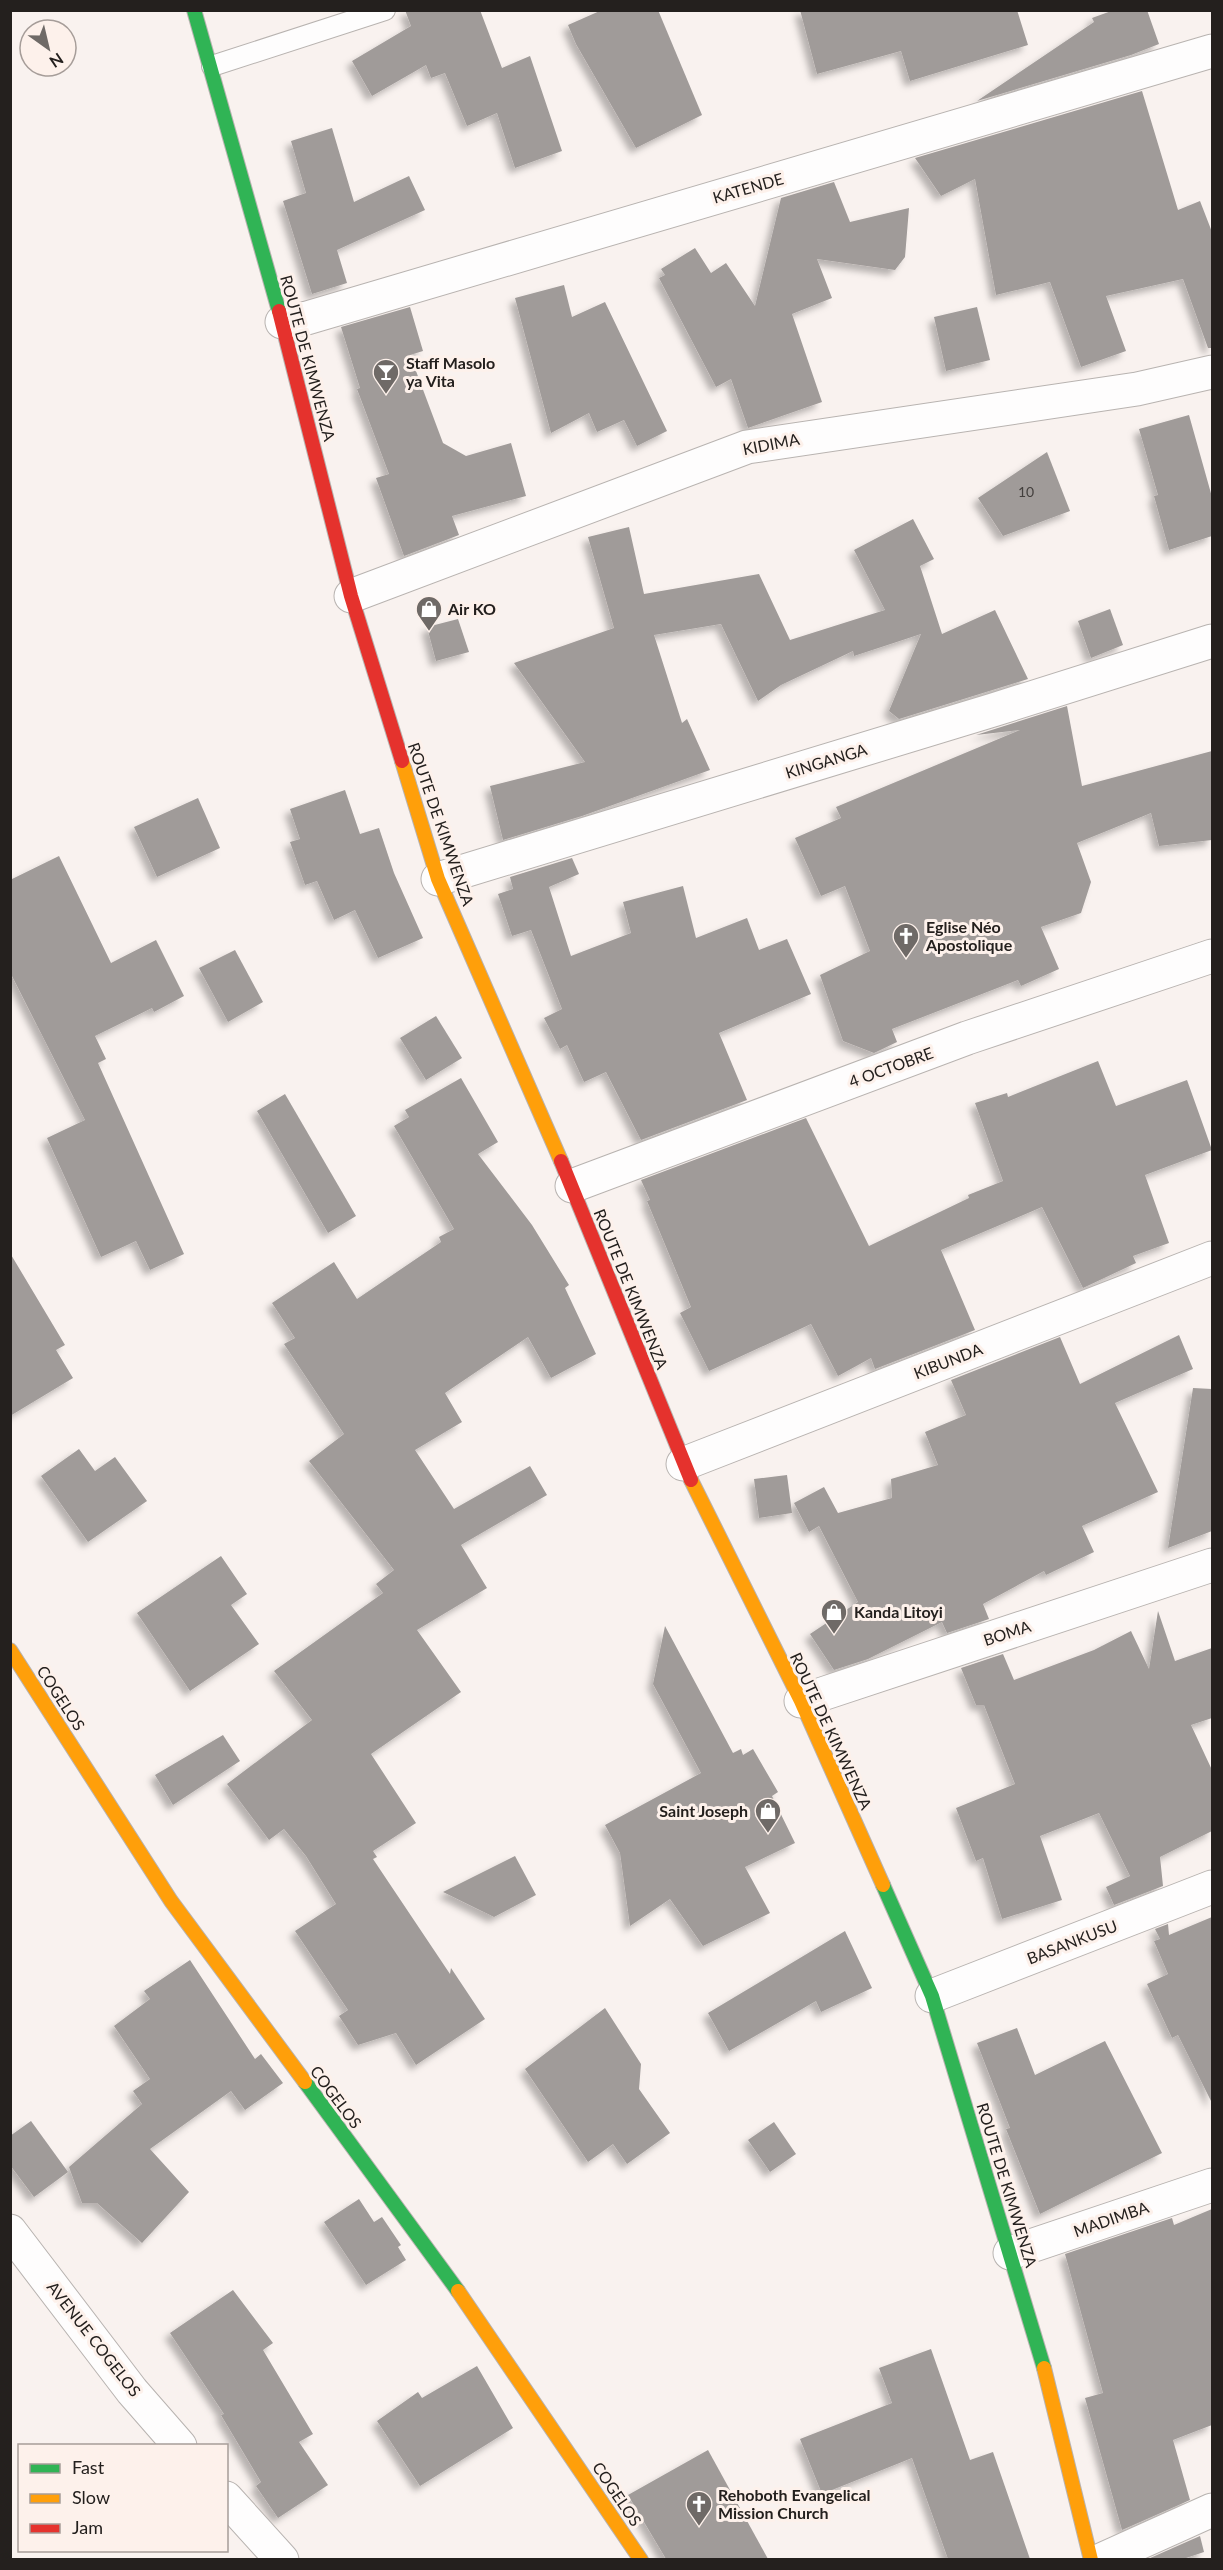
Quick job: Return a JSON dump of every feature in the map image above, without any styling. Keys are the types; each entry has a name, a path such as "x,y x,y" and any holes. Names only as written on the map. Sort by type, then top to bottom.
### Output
{"street":[{"name":"ROUTE DE KIMWENZA","path":"194,10 212,66 282,322 351,597 438,879 572,1186 682,1464 801,1701 932,1996 1038,2343 1091,2559"},
{"name":"KATENDE","path":"282,322 307,318 1212,51"},
{"name":"KIDIMA","path":"351,597 747,447 1137,388 1212,372"},
{"name":"KINGANGA","path":"438,879 1212,641"},
{"name":"4 OCTOBRE","path":"572,1186 967,1038 1212,956"},
{"name":"KIBUNDA","path":"682,1464 1212,1258"},
{"name":"BOMA","path":"801,1701 1212,1565"},
{"name":"COGELOS","path":"10,1650 171,1901 424,2242 641,2559"},
{"name":"BASANKUSU","path":"932,1996 1212,1887"},
{"name":"MADIMBA","path":"1010,2253 1212,2185"},
{"name":"AVENUE COGELOS","path":"10,2230 132,2391 179,2444"},
{"path":"228,2500 282,2559"},
{"path":"1101,2559 1212,2510"}],"lane":[{"path":"212,66 385,10"}],"building":[{"path":"405,10 480,10 502,68 530,56 562,151 515,168 497,113 467,126 445,73 431,78 426,65 372,96 352,61 411,26"},
{"path":"602,10 658,10 702,115 636,148 576,44 568,25"},
{"path":"800,10 1017,10 1028,45 910,81 901,51 817,74"},
{"path":"1114,10 1147,10 1159,44 1131,55 977,101 1094,22 1092,18"},
{"path":"1142,91 1178,210 1200,201 1212,232 1212,348 1208,348 1183,279 1106,296 1126,351 1081,367 1050,282 996,295 975,179 941,196 915,158"},
{"path":"332,128 354,202 409,176 425,210 337,250 347,283 312,294 283,201 306,193 291,141"},
{"path":"834,182 850,222 909,208 905,257 895,270 817,259 832,298 792,314 822,402 748,428 731,379 716,387 659,278 665,275 661,269 695,248 711,273 726,263 755,306 781,198"},
{"path":"564,285 572,317 605,302 667,431 637,446 624,420 597,432 589,413 551,433 515,298"},
{"path":"410,307 423,351 410,355 443,443 466,456 511,443 526,496 452,516 459,535 404,556 376,478 389,474 357,389 360,388 341,327"},
{"path":"977,307 990,360 946,371 934,317"},
{"path":"1189,415 1212,497 1212,536 1169,550 1154,496 1158,495 1139,429"},
{"path":"1047,452 1070,511 1003,536 978,498"},
{"path":"913,519 934,559 920,566 942,634 995,610 1028,679 899,719 889,711 921,634 854,656 853,651 781,685 758,701 721,624 654,635 682,723 687,719 710,770 582,816 503,840 490,786 585,762 514,663 614,628 588,537 629,527 644,594 759,574 790,640 885,610 854,550"},
{"path":"1110,609 1123,645 1091,658 1078,621"},
{"path":"458,619 469,652 436,661 427,627"},
{"path":"1067,706 1082,786 1212,751 1212,840 1159,846 1151,813 1077,843 1091,882 1081,913 1041,927 1059,969 1021,986 1018,980 892,1029 897,1042 874,1053 843,1041 820,975 870,951 845,886 821,896 795,838 841,818 836,807 1020,730 976,735"},
{"path":"345,790 360,834 379,828 394,873 423,938 378,958 355,910 334,920 317,881 305,885 290,842 300,839 290,809"},
{"path":"198,798 220,848 157,877 134,827"},
{"path":"59,856 111,963 156,940 184,996 154,1012 152,1008 95,1036 106,1059 98,1063 184,1254 150,1270 136,1241 101,1257 47,1138 85,1120 10,972 10,880"},
{"path":"572,858 579,874 549,887 571,956 631,933 623,902 683,886 696,938 747,918 759,950 787,939 811,994 719,1033 747,1100 641,1140 606,1072 584,1082 567,1045 560,1049 544,1018 562,1009 531,930 512,936 498,894 513,889 510,877"},
{"path":"235,950 263,1002 228,1022 199,968"},
{"path":"436,1016 462,1058 426,1080 400,1038"},
{"path":"1098,1061 1116,1106 1187,1080 1212,1150 1145,1175 1169,1243 1133,1256 1136,1263 1083,1288 1042,1207 941,1250 975,1330 875,1369 871,1358 838,1376 811,1324 709,1371 680,1313 691,1307 647,1201 650,1200 641,1180 806,1118 869,1246 969,1198 968,1195 1003,1181 975,1103 1007,1093 1008,1097"},
{"path":"461,1078 498,1142 478,1154 532,1225 569,1285 565,1288 596,1354 551,1378 528,1337 445,1393 462,1422 415,1450 454,1509 530,1466 547,1495 461,1545 487,1588 417,1630 461,1692 371,1754 416,1823 373,1851 377,1857 373,1859 450,1974 451,1968 485,2019 416,2065 396,2033 358,2045 339,2016 348,2010 295,1931 336,1904 306,1856 284,1829 269,1840 227,1784 312,1720 274,1671 383,1593 376,1584 394,1570 309,1461 344,1434 284,1344 295,1338 272,1303 334,1262 357,1299 441,1242 439,1237 454,1229 394,1126 409,1117 405,1110"},
{"path":"285,1094 356,1216 328,1233 257,1111"},
{"path":"10,1253 65,1345 56,1350 73,1378 10,1416"},
{"path":"1179,1335 1193,1369 1115,1403 1158,1492 1082,1526 1094,1552 1046,1575 1044,1571 983,1604 989,1619 947,1633 942,1622 868,1659 834,1670 810,1634 858,1602 819,1526 809,1532 794,1503 824,1487 838,1513 892,1498 891,1479 938,1465 925,1432 966,1415 951,1380 1060,1337 1080,1384"},
{"path":"1193,1388 1212,1389 1212,1531 1168,1548"},
{"path":"79,1449 95,1471 115,1457 147,1501 88,1542 41,1476"},
{"path":"787,1475 792,1513 759,1518 754,1479"},
{"path":"221,1556 247,1594 231,1605 259,1644 190,1691 137,1613"},
{"path":"1158,1611 1175,1661 1212,1648 1212,1718 1191,1725 1212,1770 1212,1831 1160,1857 1163,1886 1114,1905 1106,1887 1130,1876 1099,1813 1040,1836 1062,1900 1002,1919 983,1858 976,1861 956,1808 1015,1784 984,1705 976,1705 961,1668 1003,1654 1014,1680 1094,1650 1131,1631 1149,1669"},
{"path":"665,1626 733,1753 741,1749 743,1755 753,1749 778,1792 772,1796 795,1843 745,1867 770,1913 703,1946 670,1899 630,1926 620,1853 605,1825 701,1773 653,1684"},
{"path":"223,1735 240,1761 173,1805 155,1775"},
{"path":"515,1856 536,1895 494,1917 443,1892"},
{"path":"1212,1917 1212,2103 1178,2035 1172,2038 1147,1984 1168,1974 1154,1941 1160,1939 1155,1929 1168,1924 1169,1935"},
{"path":"845,1931 872,1988 821,2012 816,2001 729,2051 708,2013"},
{"path":"190,1960 255,2059 261,2054 283,2083 245,2110 231,2091 150,2149 189,2192 142,2243 97,2203 82,2203 69,2167 142,2104 133,2091 150,2079 114,2026 150,1999 144,1991"},
{"path":"605,2008 641,2064 639,2089 670,2133 627,2164 613,2144 588,2162 525,2069"},
{"path":"1017,2028 1035,2075 1105,2041 1162,2153 1040,2214 1006,2129 1010,2128 977,2043"},
{"path":"31,2121 68,2172 34,2197 10,2165 10,2136"},
{"path":"774,2122 796,2154 770,2172 748,2140"},
{"path":"359,2199 374,2222 382,2217 401,2245 398,2247 406,2260 366,2285 324,2222"},
{"path":"1212,2209 1212,2425 1173,2440 1190,2500 1122,2530 1085,2398 1103,2393 1065,2254 1172,2218 1174,2225"},
{"path":"233,2290 273,2343 263,2350 313,2434 299,2442 328,2485 278,2518 256,2486 261,2482 221,2415 224,2414 170,2333"},
{"path":"931,2349 970,2460 993,2452 1030,2559 948,2559 912,2458 822,2494 800,2439 892,2403 879,2368"},
{"path":"477,2366 513,2428 420,2486 377,2421 418,2392 422,2398"},
{"name":"Rehoboth Evangelical Mission Church","path":"708,2450 768,2559 666,2559 628,2495"},
{"path":"1200,2536 1204,2552 1183,2559 1148,2559"}],"traffic: fast":[{"path":"194,10 279,311"},
{"path":"883,1885 932,1996 1044,2368"},
{"path":"305,2082 458,2291"}],"traffic: slow":[{"path":"402,761 438,879 561,1161"},
{"path":"691,1480 801,1701 883,1885"},
{"path":"10,1650 171,1901 305,2082"},
{"path":"458,2291 641,2560"},
{"path":"1044,2368 1091,2560"}],"traffic: jam":[{"path":"279,311 351,596 402,761"},
{"path":"561,1161 691,1480"}],"place":[{"name":"Staff Masolo ya Vita","path":"386,395"},
{"name":"Air KO","path":"429,632"},
{"name":"Eglise Néo Apostolique","path":"906,959"},
{"name":"Kanda Litoyi","path":"834,1635"},
{"name":"Saint Joseph","path":"768,1834"},
{"name":"Rehoboth Evangelical Mission Church","path":"699,2527"}]}
